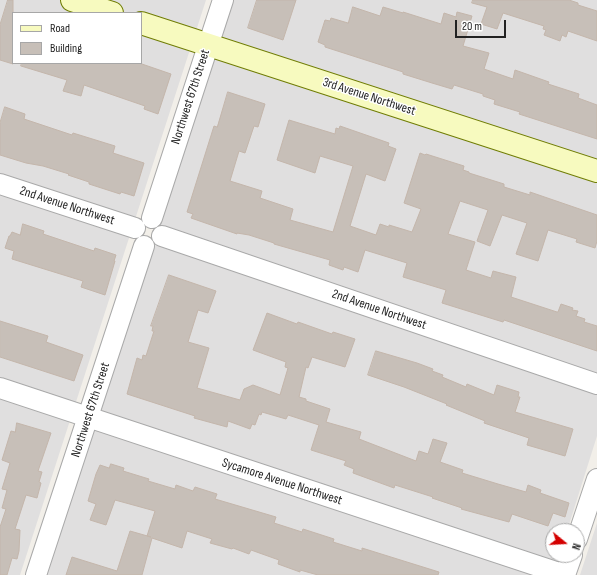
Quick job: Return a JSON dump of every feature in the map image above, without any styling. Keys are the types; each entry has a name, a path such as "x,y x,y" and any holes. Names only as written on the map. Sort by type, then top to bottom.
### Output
{"street":[{"path":"72,0 109,12"},
{"name":"Northwest 67th Street","path":"152,218 222,0"},
{"name":"3rd Avenue Northwest","path":"142,23 597,171"},
{"name":"2nd Avenue Northwest","path":"0,184 135,228"},
{"path":"143,218 152,218 159,222 162,226 162,236 156,244 152,246 144,246 135,238 135,228 138,221 143,218"},
{"name":"2nd Avenue Northwest","path":"162,236 597,384"},
{"name":"Northwest 67th Street","path":"36,575 144,246"},
{"name":"Sycamore Avenue Northwest","path":"0,388 565,575"},
{"path":"582,523 597,479"},
{"path":"565,575 569,563"}],"shaded area":[{"path":"0,0 206,0 20,575 0,575"},
{"path":"232,0 597,0 597,436 570,523 545,523 545,563 557,563 553,575 46,575"},
{"path":"597,523 597,575 580,575"}],"building":[{"path":"8,0 13,0 12,64 0,60 0,25"},
{"path":"257,0 296,0 283,40 248,28"},
{"path":"473,0 569,0 578,3 578,5 597,11 597,41 568,31 566,37 562,35 560,41 544,35 546,30 543,29 544,26 503,13 497,29 481,24 487,7 472,3"},
{"path":"353,7 380,16 383,7 441,24 444,13 456,17 457,12 472,16 463,46 489,53 484,69 513,79 515,70 549,82 548,84 579,94 578,98 597,105 597,139 519,114 520,112 494,104 495,100 483,96 483,94 454,85 452,89 403,74 403,72 325,47 325,45 318,42 325,20 330,21 331,18 348,23"},
{"path":"22,64 142,64 171,74 158,114 144,109 145,106 84,85 81,96 63,91 67,80 21,66"},
{"path":"228,92 265,104 258,127 254,126 245,153 239,151 230,181 262,191 260,198 293,209 290,220 333,232 353,166 320,156 315,173 277,160 289,120 335,134 336,128 339,129 340,126 389,143 388,146 396,149 385,181 366,174 350,226 376,235 380,224 389,227 389,225 412,232 421,209 404,203 420,153 464,166 463,170 504,184 504,187 530,195 530,192 597,215 597,241 595,248 576,242 577,239 548,230 538,261 516,254 527,223 502,215 490,246 477,241 488,210 460,201 448,234 475,242 466,270 491,278 493,271 516,277 511,297 557,312 561,304 573,308 572,310 578,311 576,316 585,319 584,322 597,326 597,351 504,320 503,322 442,303 446,290 403,277 407,263 365,250 358,272 344,267 343,270 329,265 330,260 274,244 249,235 237,234 191,218 193,214 187,212 214,126 217,127"},
{"path":"5,107 25,114 24,119 72,135 73,133 115,146 113,153 144,163 134,196 121,192 120,194 89,184 89,182 68,175 69,174 0,155 0,123"},
{"path":"23,224 44,231 43,234 94,251 95,248 116,255 105,295 81,287 83,281 12,259 14,251 5,248 12,232 20,235"},
{"path":"169,275 216,291 208,313 198,310 188,342 209,348 197,388 240,400 244,389 253,385 280,395 288,368 285,367 286,362 253,350 267,313 297,324 298,322 332,334 333,332 355,339 345,367 312,357 308,368 306,367 299,397 306,399 306,401 330,409 326,422 361,432 359,439 416,461 419,451 428,454 433,439 447,443 440,462 463,470 462,473 526,492 528,485 541,490 540,493 569,503 565,517 553,513 549,523 545,523 545,525 512,514 509,522 461,509 462,508 432,498 433,497 395,485 394,488 353,473 354,469 344,465 346,461 311,450 319,425 288,415 286,419 262,412 261,415 259,414 255,425 252,424 250,429 228,421 227,427 194,418 195,416 127,394 137,358 142,360 143,355 146,356 154,331 152,331 153,326 151,326"},
{"path":"0,321 48,336 46,342 83,355 74,381 0,357"},
{"path":"376,351 433,369 432,371 443,375 442,377 466,387 467,384 494,395 497,385 519,392 518,397 520,397 515,412 573,429 565,456 527,445 529,438 484,423 485,421 446,405 447,404 368,375"},
{"path":"17,423 51,433 38,471 42,472 37,498 26,495 15,529 20,530 17,559 12,558 7,575 0,575 0,527 6,509 2,508 7,490 2,489 10,463 2,460 11,431 15,432"},
{"path":"111,464 124,468 123,471 149,479 148,481 175,489 176,485 193,491 195,487 217,494 215,499 276,517 274,523 302,532 303,529 334,539 333,542 362,551 362,548 439,572 438,575 318,575 300,570 300,572 278,564 279,560 251,550 249,554 233,548 210,543 212,539 187,531 182,548 152,538 142,575 66,575 72,557 117,571 130,531 147,536 155,511 115,500 106,525 90,520 96,504 88,501 96,474 100,465 109,468"}]}
